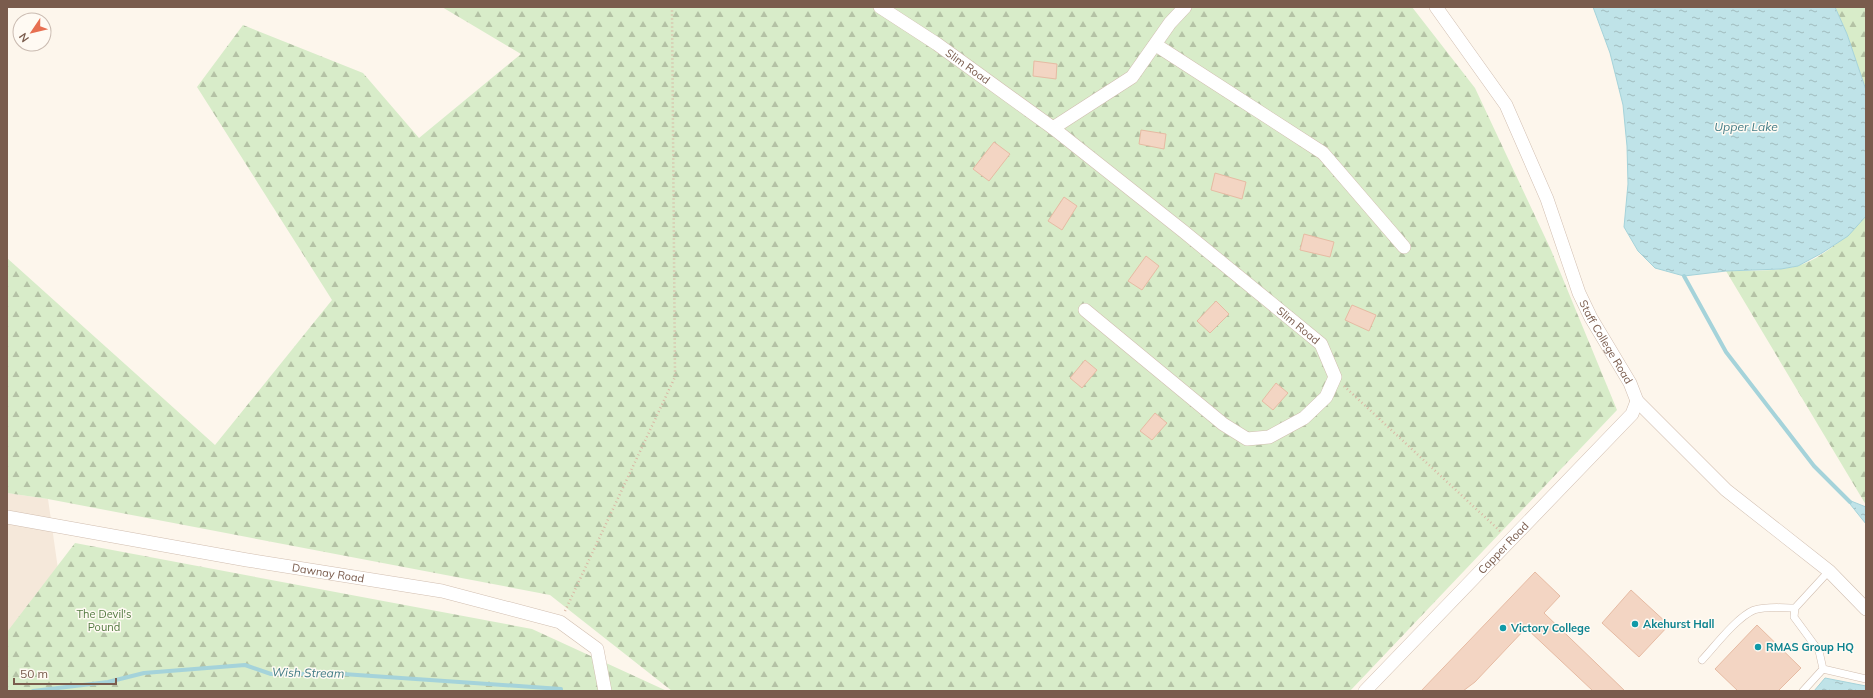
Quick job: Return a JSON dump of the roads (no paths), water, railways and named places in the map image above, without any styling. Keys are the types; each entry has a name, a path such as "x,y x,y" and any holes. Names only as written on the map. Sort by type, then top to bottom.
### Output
{"street":[{"name":"Slim Road","path":"880,7 937,44 1053,128 1183,231 1321,344 1335,377 1326,397 1304,418 1269,437 1247,439 1223,424 1085,310"},
{"path":"1053,128 1132,77 1156,45 1170,23 1185,7"},
{"name":"Staff College Road","path":"1436,7 1506,105 1547,199 1579,293 1591,318 1630,383 1638,401 1726,490 1829,571 1866,609"},
{"path":"1156,45 1323,153 1404,247"},
{"name":"Capper Road","path":"1365,691 1632,414 1638,401"},
{"name":"Dawnay Road","path":"7,517 247,560 442,591 560,622 597,649 605,691"}],"lane":[{"path":"1823,669 1819,651 1794,617 1795,608 1829,571"},
{"path":"1702,660 1732,627 1753,611 1769,607 1795,608"},
{"path":"1823,669 1866,679"},
{"path":"1803,691 1823,669"}],"water":[{"name":"Upper Lake","path":"1593,7 1835,7 1847,34 1866,90 1866,216 1848,236 1822,253 1798,266 1781,269 1726,271 1684,276 1655,268 1638,251 1624,227 1628,184 1627,146 1623,105 1610,53"},
{"path":"1846,499 1866,507 1866,524"},
{"path":"1825,678 1866,686 1866,691 1814,691"}],"waterway":[{"path":"1684,276 1726,352 1814,466 1850,502"},
{"name":"Wish Stream","path":"33,691 108,682 144,673 245,665 271,674 343,674 561,689 561,691"}],"place":[{"name":"Akehurst Hall","path":"1635,624"},
{"name":"Victory College","path":"1503,628"},
{"name":"RMAS Group HQ","path":"1758,647"}],"park label":[{"name":"The Devil's Pound","path":"104,620"}]}
